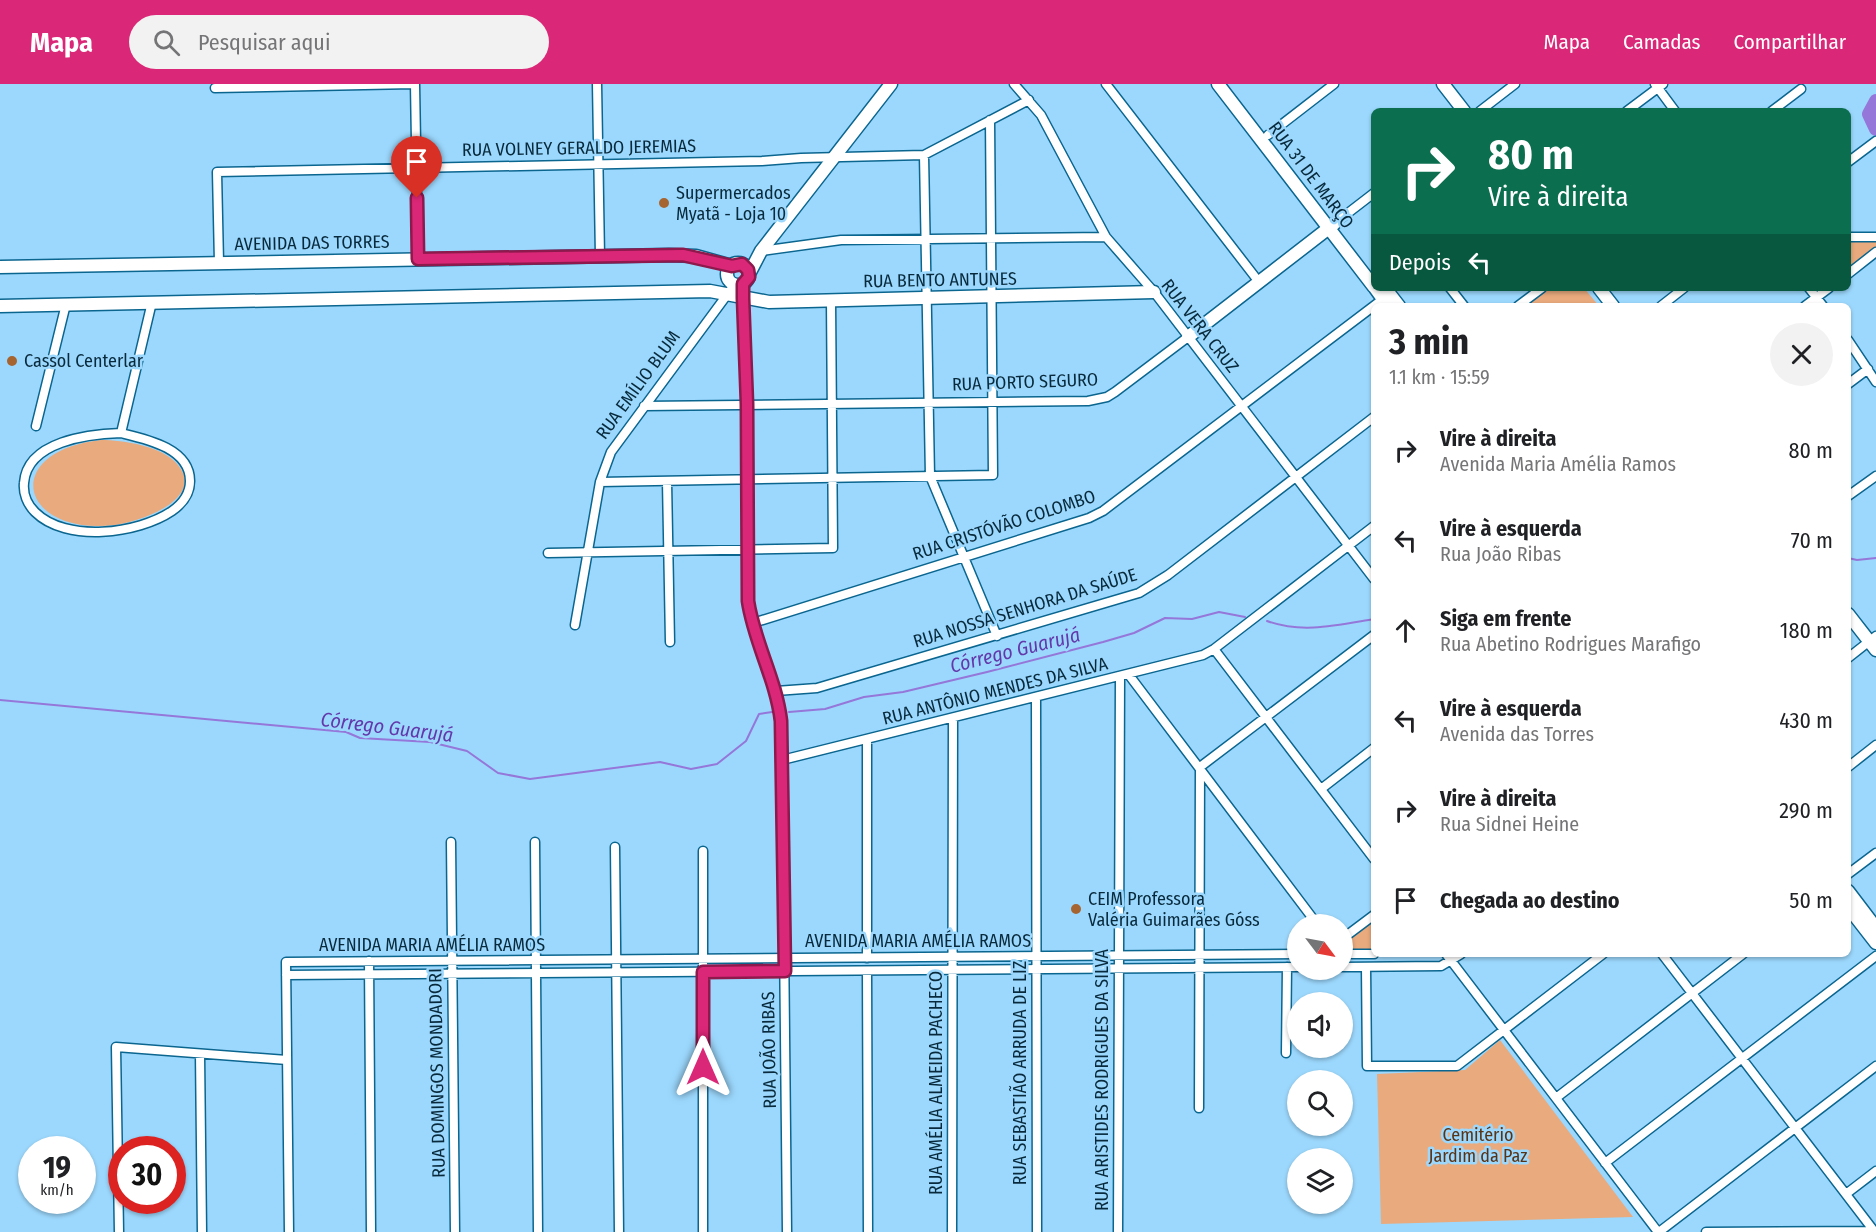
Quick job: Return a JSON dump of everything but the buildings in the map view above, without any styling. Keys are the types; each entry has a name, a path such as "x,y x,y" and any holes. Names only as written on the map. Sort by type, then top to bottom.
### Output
{"main road":[{"name":"RUA EMÍLIO BLUM","path":"737,278 761,251 891,84"},
{"name":"RUA 31 DE MARÇO","path":"1218,84 1371,270"},
{"name":"RUA 31 DE MARÇO","path":"1229,84 1268,135 1371,284"},
{"path":"1443,84 1462,108"},
{"name":"RUA PORTO SEGURO","path":"1188,337 1332,225"},
{"name":"AVENIDA DAS TORRES","path":"0,267 683,255 737,278"},
{"path":"0,306 711,291 737,278"},
{"name":"RUA BENTO ANTUNES","path":"737,278 743,298 768,302 1154,292"},
{"path":"1601,291 1611,303"},
{"path":"1851,617 1874,643"},
{"path":"1851,895 1876,928"},
{"path":"1851,911 1876,943"}],"street":[{"path":"215,88 414,84 418,259"},
{"path":"597,84 600,256"},
{"name":"RUA VERA CRUZ","path":"1014,84 1046,124 1106,237 1154,292 1371,575"},
{"path":"1106,84 1259,282"},
{"path":"1268,135 1334,84"},
{"path":"1484,108 1515,84"},
{"path":"1631,108 1658,85 1673,108"},
{"path":"1776,108 1801,89"},
{"path":"997,636 930,476 924,155 1029,100"},
{"path":"600,482 993,475 990,120"},
{"path":"1851,160 1876,141"},
{"name":"RUA VOLNEY GERALDO JEREMIAS","path":"219,263 217,172 598,165 924,155"},
{"name":"RUA PORTO SEGURO","path":"1332,225 1371,195"},
{"path":"761,251 841,240 1106,237"},
{"path":"1851,237 1876,237"},
{"path":"1851,272 1876,252"},
{"name":"RUA EMÍLIO BLUM","path":"575,625 600,482 611,452 737,278"},
{"path":"1452,291 1462,303"},
{"path":"1522,303 1538,291"},
{"path":"1665,303 1680,291"},
{"path":"1811,291 1820,303"},
{"path":"1809,303 1825,291"},
{"name":"RUA JOÃO RIBAS","path":"743,298 747,404 748,601 776,692 781,721 788,1232"},
{"path":"548,554 833,548 831,301"},
{"path":"121,433 152,302"},
{"path":"36,426 66,304"},
{"name":"RUA CRISTÓVÃO COLOMBO","path":"753,623 1089,518 1103,511 1371,308"},
{"name":"RUA PORTO SEGURO","path":"644,406 1088,401 1107,397 1188,337"},
{"path":"1851,344 1876,382"},
{"path":"1851,382 1868,369"},
{"name":"RUA NOSSA SENHORA DA SAÚDE","path":"776,692 817,688 1123,599 1146,589 1168,575 1371,419"},
{"path":"121,433 159,444 182,459 189,471 190,484 186,497 178,507 158,519 137,527 97,532 78,530 53,523 41,518 31,508 25,496 24,483 30,465 38,456 58,444 79,437 121,433"},
{"path":"1851,494 1876,476"},
{"path":"667,481 670,642"},
{"name":"RUA ANTÔNIO MENDES DA SILVA","path":"782,760 1188,660 1214,649 1371,528"},
{"path":"1200,767 1371,637"},
{"path":"1851,656 1874,643"},
{"path":"1214,649 1371,855"},
{"path":"1125,676 1200,767 1310,914"},
{"name":"RUA ARISTIDES RODRIGUES DA SILVA","path":"1118,1232 1119,956 1125,676"},
{"name":"RUA SEBASTIÃO ARRUDA DE LIZ","path":"1036,698 1037,1232"},
{"name":"RUA AMÉLIA ALMEIDA PACHECO","path":"952,1232 953,718"},
{"path":"867,740 867,958"},
{"path":"1851,764 1876,745"},
{"path":"1321,789 1371,750"},
{"path":"1199,1108 1200,767"},
{"name":"RUA DOMINGOS MONDADORI","path":"451,842 455,1232"},
{"path":"535,842 538,1232"},
{"path":"615,847 619,1232"},
{"path":"703,851 703,1232"},
{"path":"1851,872 1876,853"},
{"path":"1353,931 1371,917"},
{"name":"AVENIDA MARIA AMÉLIA RAMOS","path":"1287,954 286,962 286,975 1287,967"},
{"path":"1353,954 1371,954"},
{"path":"1605,1163 1876,956"},
{"path":"1366,967 1367,1066 1457,1066 1599,957"},
{"path":"1664,957 1875,1231"},
{"path":"1556,1098 1739,957"},
{"path":"1353,967 1441,966 1449,958 1658,1232 1876,1066"},
{"path":"369,962 371,1232"},
{"path":"1286,1053 1287,967"},
{"path":"867,971 868,1232"},
{"path":"286,975 289,1232"},
{"path":"119,1232 116,1047 287,1060"},
{"path":"201,1054 202,1232"},
{"path":"1846,1194 1876,1171"},
{"path":"1706,1232 1875,1231"}],"green space":[{"path":"1851,237 1876,237 1876,252 1851,272"},
{"path":"1545,291 1586,291 1596,303 1531,303"},
{"path":"101,440 142,445 171,458 178,465 184,477 183,488 177,498 153,514 115,525 82,525 58,518 41,506 34,491 35,475 47,459 69,447"},
{"path":"1371,917 1371,954 1353,954 1353,931"},
{"name":"Cemitério Jardim da Paz","path":"1500,1040 1633,1217 1381,1224 1377,1074 1465,1070"}],"waterway":[{"path":"1876,101 1869,114 1876,129"},
{"name":"Córrego Guarujá","path":"1851,559 1876,558"},
{"name":"Córrego Guarujá","path":"789,712 825,709 864,697 903,692 987,672 1134,633 1165,618 1192,619 1219,612 1245,617"},
{"name":"Córrego Guarujá","path":"1267,621 1307,628 1371,620"},
{"name":"Córrego Guarujá","path":"0,700 346,732 360,738 430,742 467,751 498,773 530,779 660,762 691,769 717,764 746,741 759,714 772,712"}],"place":[{"name":"Supermercados Myatã - Loja 10","path":"664,203"},
{"name":"Cassol Centerlar","path":"12,361"},
{"name":"CEIM Professora Valéria Guimarães Góss","path":"1076,909"}],"route":[{"path":"417,198 418,259 683,255 696,256 732,266 739,263 747,268 749,273 749,277 743,284 747,404 748,601 776,692 781,721 785,971 703,972 703,1067"}]}
